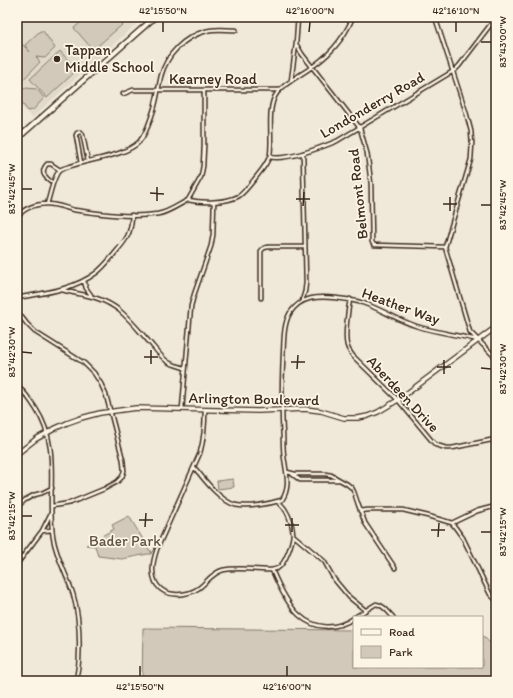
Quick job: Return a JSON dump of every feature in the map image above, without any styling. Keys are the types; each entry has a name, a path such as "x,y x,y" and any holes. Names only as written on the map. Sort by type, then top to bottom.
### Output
{"main road":[{"path":"17,139 156,17"}],"street":[{"path":"291,81 298,17"},
{"path":"188,200 195,202 214,202 228,200 238,196 247,188 269,157 271,123 270,113 272,102 278,92 291,81 312,68 334,49 342,39 353,17"},
{"path":"435,17 466,112 471,131 472,143 471,159 444,247 470,332 496,358"},
{"name":"Londonderry Road","path":"269,157 276,158 303,153 323,147 337,142 360,128 459,66 496,18"},
{"path":"47,204 55,176 60,170 124,151 138,143 144,135 150,122 165,64 172,53 181,44 192,36 206,31 217,29 236,30"},
{"name":"Belmont Road","path":"296,44 312,68 360,128 369,166 371,184 372,242 374,245 444,247"},
{"name":"Kearney Road","path":"123,94 133,90 281,90"},
{"path":"18,214 26,209 47,204 91,213 113,215 147,215 166,213 188,200 200,177 203,166 204,90"},
{"path":"81,163 76,135 80,132 83,136 88,161"},
{"path":"194,467 211,487 223,498 235,505 257,506 278,502 282,500 285,495 287,487 287,472 284,462 281,410 285,330 290,313 302,301 306,282 303,153"},
{"path":"53,183 43,174 44,166 51,164 60,170"},
{"path":"182,409 191,306 214,235 214,202"},
{"path":"17,298 61,290 84,281 97,273 126,240 131,230 132,215"},
{"path":"261,298 261,251 265,247 305,247"},
{"path":"84,281 91,296"},
{"path":"61,290 91,296 104,301 120,311 163,358 174,365 185,368"},
{"name":"Heather Way","path":"302,301 313,297 350,299 362,302 408,323 478,340"},
{"name":"Aberdeen Drive","path":"350,299 346,336 346,344 349,350 398,400 432,441 441,447 446,448 461,447 496,439"},
{"path":"17,311 35,332 84,363 94,373 106,395 123,460 124,471 118,482 70,503 52,506"},
{"name":"Arlington Boulevard","path":"17,454 47,432 67,423 100,413 136,408 258,411 313,409 341,417 358,418 368,416 398,400 496,327"},
{"path":"17,386 30,400 41,417 47,432 52,461 52,530 56,549 73,594 76,609 79,643 76,681"},
{"path":"205,410 203,442 200,453 154,559 154,580 160,588 166,592 180,594 200,587 213,575 224,570 272,570 278,568 284,562 293,535 290,519 282,505 278,502"},
{"path":"287,472 300,480 341,481"},
{"path":"292,474 331,475 352,488 365,523 395,568"},
{"path":"17,508 25,500 52,488"},
{"path":"452,523 477,511 496,506"},
{"path":"360,511 403,510 452,523 463,538 490,594 496,600"},
{"path":"17,564 42,531 52,511"},
{"path":"42,531 52,530"},
{"path":"293,535 324,561 334,578 349,597 365,610"},
{"path":"272,570 289,602 299,615 306,620 326,627 332,627 350,621 353,618"},
{"path":"356,616 376,604 380,605 392,616"}],"shaded area":[{"name":"Tappan Middle School","path":"17,17 144,17 32,118 17,102"}],"green space":[{"path":"87,17 130,18 93,50 74,28"},
{"path":"40,31 43,31 55,48 45,58 36,57 40,62 17,86 17,49 22,44 30,52 25,45"},
{"path":"60,51 77,70 47,98 30,79"},
{"path":"25,88 37,89 44,98 33,110 28,111 17,97 17,95"},
{"path":"233,479 234,487 218,489 217,481"},
{"name":"Bader Park","path":"129,516 150,551 152,551 151,554 122,559 98,556 95,546 86,545 114,529 112,525"},
{"path":"143,628 353,630 353,668 483,668 483,636 496,649 496,681 142,681"}],"place":[{"name":"Tappan Middle School","path":"57,59"}]}
